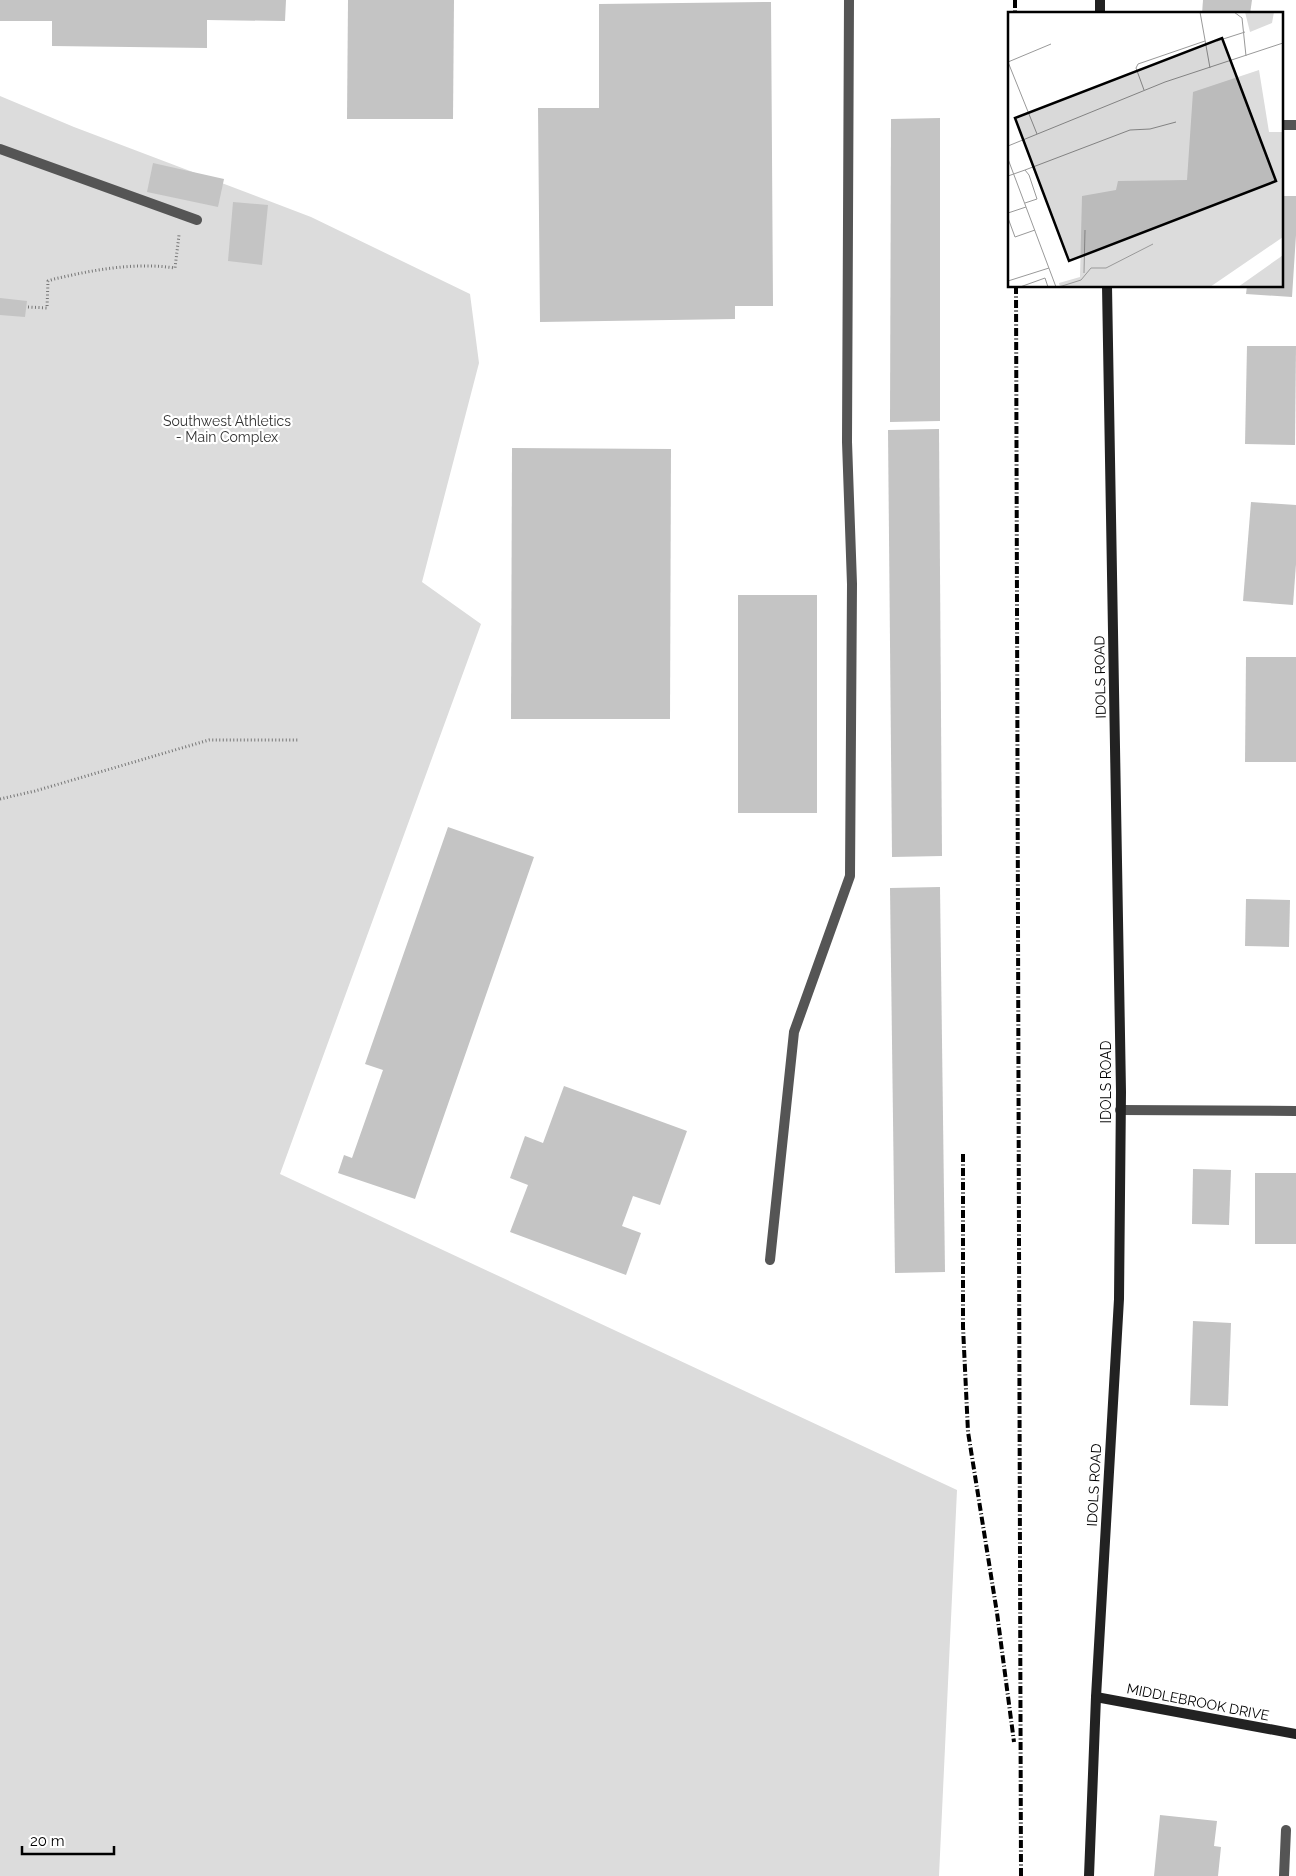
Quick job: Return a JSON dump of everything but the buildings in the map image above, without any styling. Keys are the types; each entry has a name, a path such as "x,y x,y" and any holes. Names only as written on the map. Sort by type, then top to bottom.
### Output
{"street":[{"path":"770,1260 794,1032 850,876 852,584 847,442 849,0"},
{"path":"0,149 197,220"},
{"name":"IDOLS ROAD","path":"1089,1876 1096,1697 1119,1299 1120,1110 1107,288"},
{"path":"1120,1110 1296,1111"},
{"name":"MIDDLEBROOK DRIVE","path":"1096,1697 1296,1734"},
{"path":"1284,1876 1286,1830"}],"path":[{"path":"28,307 47,308 48,281 54,279 113,268 148,265 175,268 181,214"},
{"path":"0,799 35,791 209,740 299,740"}],"green space":[{"name":"Southwest Athletics - Main Complex","path":"0,96 74,127 311,217 470,294 479,363 422,582 481,624 280,1174 957,1490 939,1876 0,1876"}],"railway":[{"path":"1015,0 1015,12"},
{"path":"1016,288 1021,1876"},
{"path":"963,1154 963,1327 968,1432 997,1613 1014,1742"}]}
